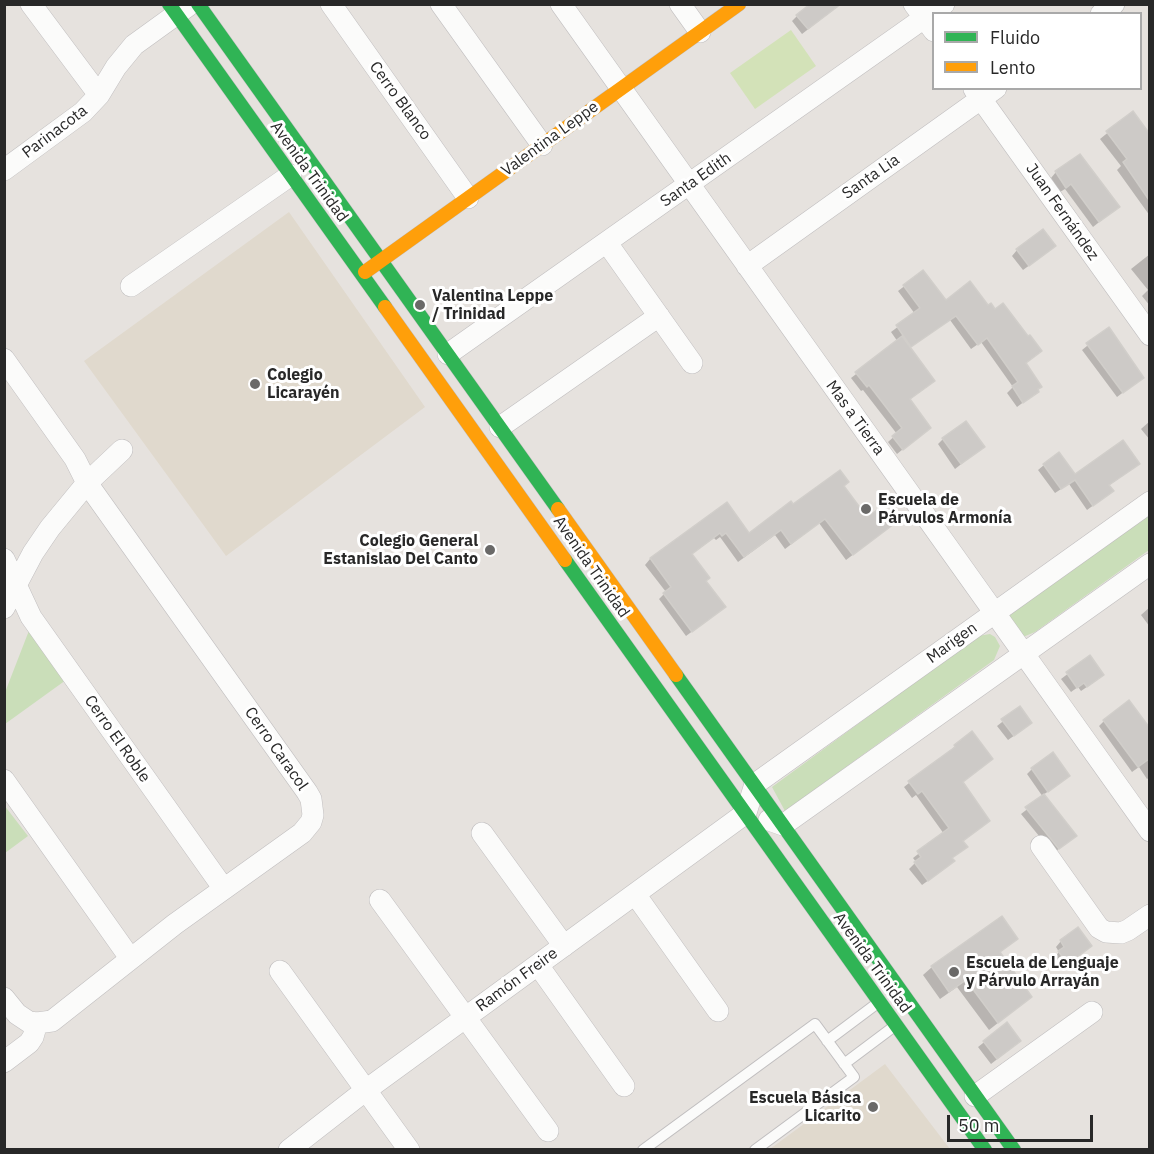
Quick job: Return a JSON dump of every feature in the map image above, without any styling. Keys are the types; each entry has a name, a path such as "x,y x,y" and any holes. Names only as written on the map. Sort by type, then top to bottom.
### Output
{"main road":[{"name":"Avenida Trinidad","path":"198,4 1014,1149"},
{"name":"Valentina Leppe","path":"361,274 739,4"},
{"name":"Avenida Trinidad","path":"179,8 291,176 985,1149"}],"street":[{"path":"31,4 99,95"},
{"name":"Cerro Blanco","path":"331,4 468,198"},
{"path":"441,4 542,145"},
{"name":"Mas a Tierra","path":"561,4 1149,831"},
{"path":"680,4 700,32"},
{"name":"Parinacota","path":"6,167 83,112 99,95 129,51 179,8"},
{"name":"Santa Edith","path":"448,354 924,18"},
{"name":"Santa Lia","path":"747,266 984,92"},
{"name":"Juan Fernández","path":"984,92 1149,335"},
{"path":"130,286 291,176"},
{"path":"607,243 692,363"},
{"path":"500,427 658,316"},
{"name":"Cerro Caracol","path":"4,359 75,459 87,483 311,799 313,815 307,828 130,958 52,1021 37,1023"},
{"path":"4,608 33,553 50,528 87,483 122,450"},
{"name":"Marigen","path":"755,784 1149,502"},
{"name":"Cerro El Roble","path":"4,560 31,617 224,889"},
{"path":"755,784 746,813 783,825 1149,564"},
{"path":"4,780 130,958"},
{"name":"Ramón Freire","path":"289,1149 366,1090 746,813"},
{"path":"482,833 564,946"},
{"path":"1041,846 1099,928 1106,932 1121,933 1149,915"},
{"path":"635,894 718,1011"},
{"path":"380,900 548,1131"},
{"path":"538,965 624,1086"},
{"path":"280,971 408,1149"},
{"path":"4,998 17,1014 29,1022 37,1023 29,1042 4,1062"},
{"path":"975,1096 1092,1012"}],"lane":[{"path":"827,1041 879,1001"},
{"path":"643,1149 815,1023 854,1077 755,1149"},
{"path":"844,1064 896,1025"}],"shaded area":[{"name":"Colegio Licarayén","path":"289,212 425,407 226,556 84,361"},
{"name":"Escuela Básica Licarito","path":"885,1064 950,1149 770,1149"}],"green space":[{"path":"791,30 816,66 755,109 730,73"},
{"path":"1149,513 1149,550 1035,632 1023,637 1008,619 1011,613"},
{"path":"30,628 66,680 5,724 4,695"},
{"path":"990,634 995,637 1000,646 994,660 785,811 772,787 978,636"},
{"path":"4,805 28,836 5,853 4,853"}],"building":[{"path":"810,4 841,4 808,29 796,15"},
{"path":"1133,111 1149,133 1149,200 1123,162 1127,159 1106,131"},
{"path":"1080,154 1120,207 1099,222 1071,184 1066,188 1055,171"},
{"path":"1043,229 1056,246 1029,266 1016,249"},
{"path":"923,270 946,300 970,281 988,305 991,303 995,309 1003,303 1042,351 1026,363 1042,387 1038,389 1039,392 1023,403 1012,386 1018,382 987,338 978,345 956,316 911,347 896,325 920,308 903,285"},
{"path":"1109,327 1144,378 1123,393 1086,343"},
{"path":"902,336 935,381 910,399 931,428 903,450 892,436 902,428 869,385 867,387 855,372"},
{"path":"966,421 985,447 961,464 942,438"},
{"path":"1123,440 1140,464 1109,485 1114,491 1093,506 1075,480 1061,489 1043,464 1059,452 1075,474"},
{"path":"840,470 849,482 844,486 867,517 881,507 894,524 853,555 825,519 791,544 781,530 744,557 726,533 722,536 720,533 692,554 710,578 706,581 726,607 692,632 663,593 671,587 650,558 727,502 749,533 791,501 793,504"},
{"path":"1090,655 1104,675 1087,687 1084,683 1077,688 1066,672"},
{"path":"1129,700 1149,727 1149,759 1138,767 1103,720"},
{"path":"1020,706 1032,723 1014,736 1001,719"},
{"path":"972,731 993,759 963,782 990,821 963,841 968,847 952,858 955,861 928,881 914,862 921,857 917,851 949,828 922,791 918,794 908,781 955,747 954,745"},
{"path":"1053,752 1070,776 1048,792 1031,768"},
{"path":"1044,794 1077,836 1059,849 1025,807"},
{"path":"1002,916 1018,939 1000,952 1032,997 998,1023 966,980 949,992 931,966"},
{"path":"1078,927 1092,946 1068,964 1058,951 1064,947 1060,940"},
{"path":"1007,1022 1021,1041 997,1059 983,1041"}],"traffic: fast":[{"path":"169,4 385,307"},
{"path":"198,4 558,509"},
{"path":"565,560 985,1150"},
{"path":"676,675 1014,1150"}],"traffic: slow":[{"path":"365,272 739,4"},
{"path":"385,307 565,560"},
{"path":"558,509 676,675"}],"place":[{"name":"Valentina Leppe / Trinidad","path":"420,305"},
{"name":"Colegio Licarayén","path":"255,384"},
{"name":"Escuela de Párvulos Armonía","path":"866,509"},
{"name":"Colegio General Estanislao Del Canto","path":"490,550"},
{"name":"Escuela de Lenguaje y Párvulo Arrayán","path":"954,972"},
{"name":"Escuela Básica Licarito","path":"873,1107"}]}
